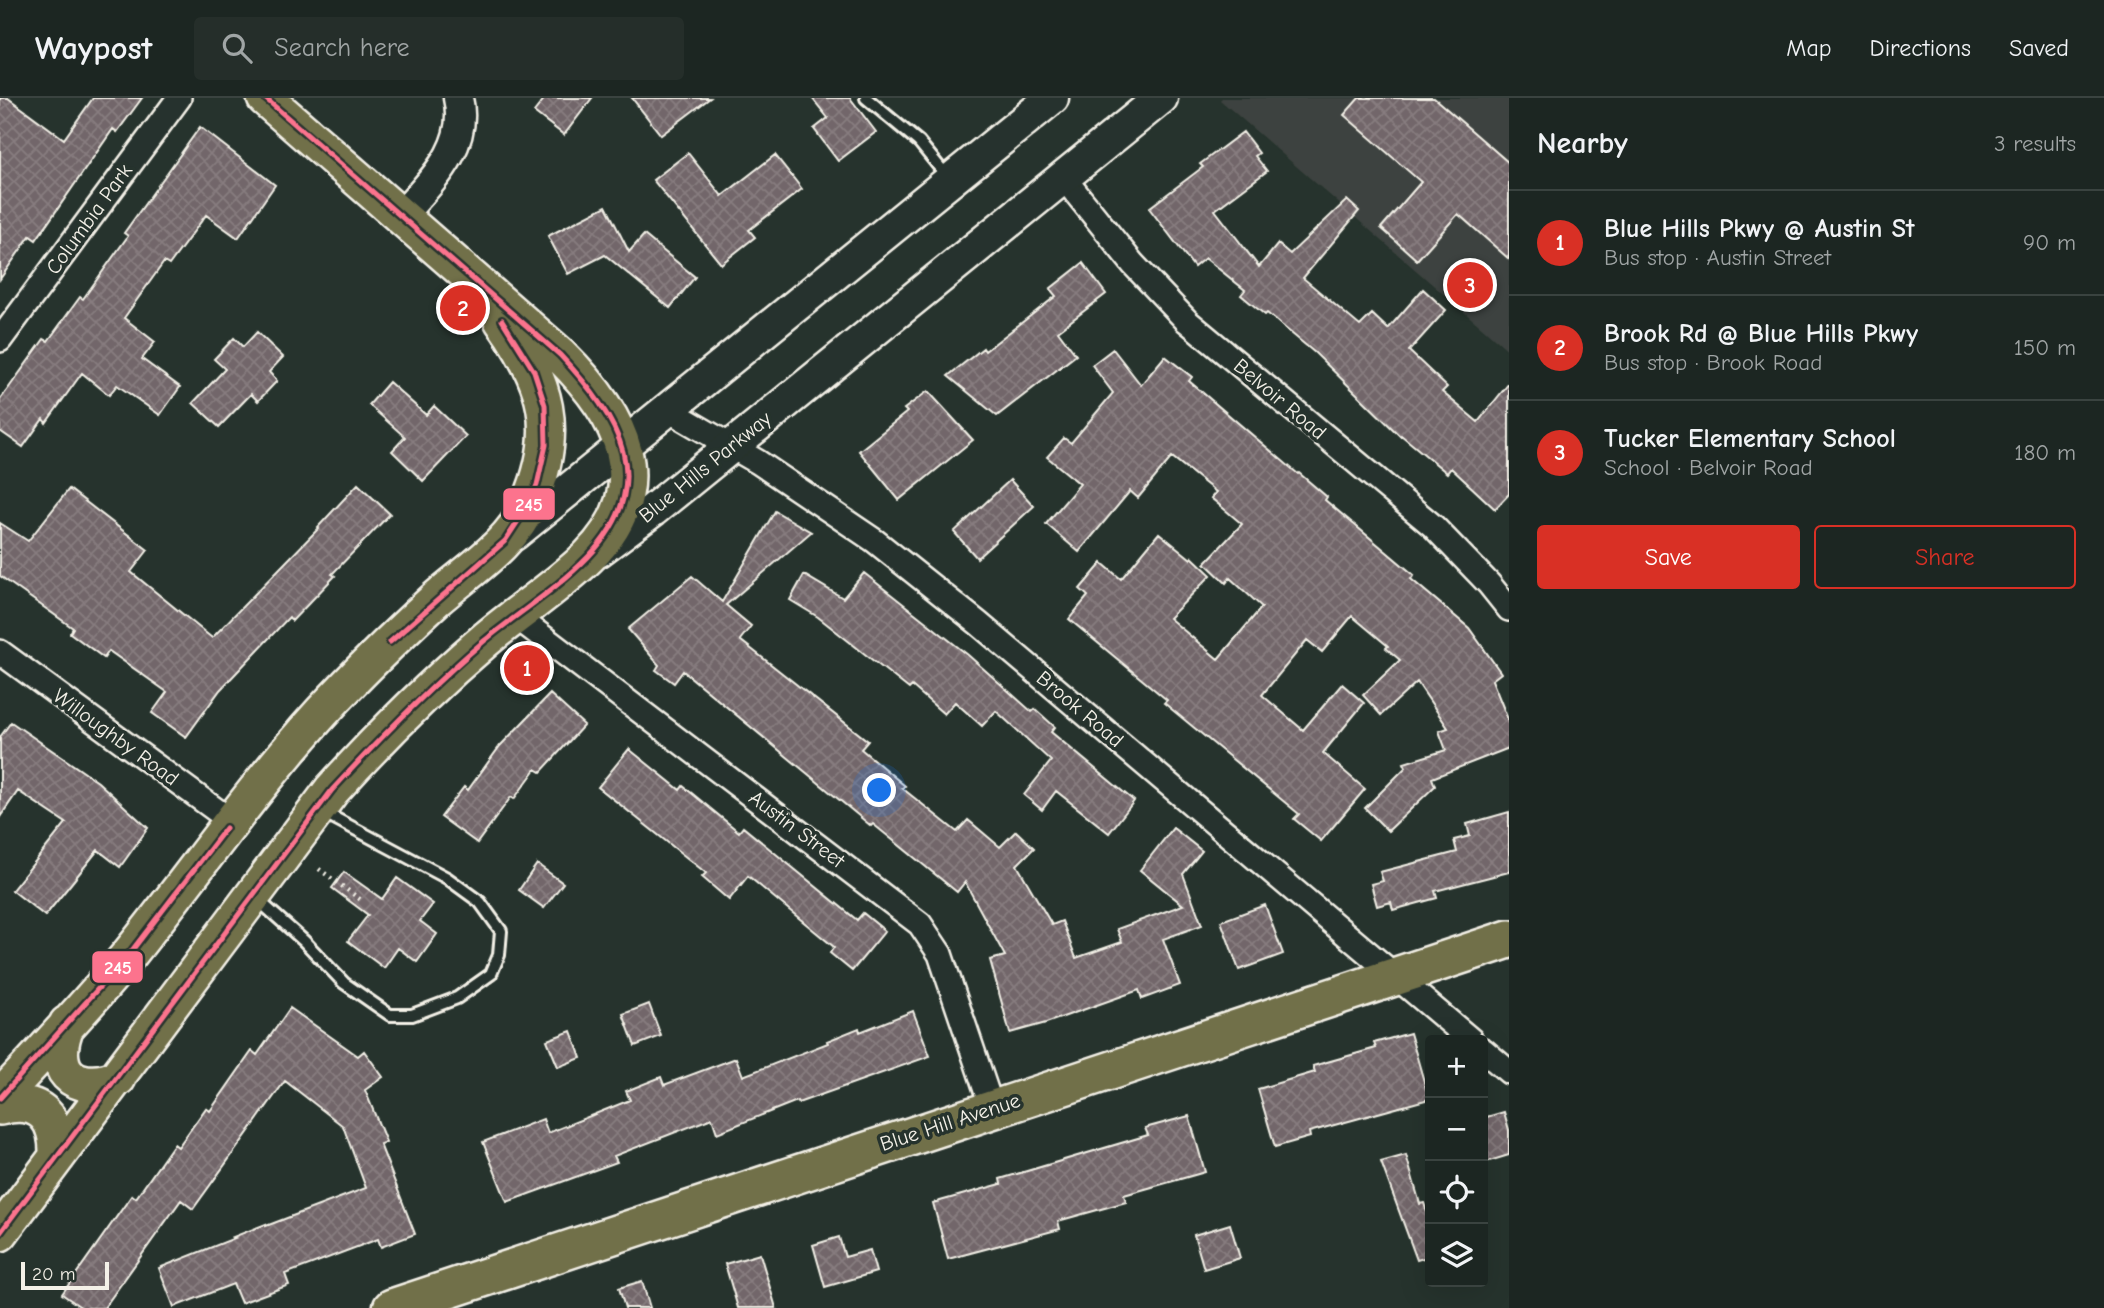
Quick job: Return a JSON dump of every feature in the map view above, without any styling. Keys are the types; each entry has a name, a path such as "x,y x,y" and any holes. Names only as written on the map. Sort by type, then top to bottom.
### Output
{"highway":[{"name":"Blue Hill Avenue","path":"392,1308 1509,939"}],"main road":[{"path":"265,98 594,390 622,445 628,480 625,496 610,528 575,569"},
{"path":"0,1098 130,953 287,751 360,672 438,598 505,541 1052,98"},
{"name":"Blue Hills Parkway","path":"0,1233 317,809 403,715 514,615 653,510 1161,98"},
{"path":"468,276 524,352 541,387 545,405 546,445 543,466 528,506 505,541"},
{"path":"67,1024 58,1053 65,1072 82,1083 100,1085 118,1078"},
{"path":"0,1107 10,1104 29,1105 43,1111 52,1122 58,1137 57,1157"}],"street":[{"name":"Columbia Park","path":"0,340 179,98"},
{"path":"400,217 442,167 456,143 460,130 458,98"},
{"name":"Belvoir Road","path":"1063,177 1169,304 1433,526 1481,574 1509,609"},
{"name":"Brook Road","path":"667,409 731,446 875,541 946,597 1465,1035"},
{"name":"Austin Street","path":"514,615 920,924 940,954 992,1108"},
{"name":"Willoughby Road","path":"0,652 231,821"},
{"path":"1488,1054 1509,1072"}],"lane":[{"path":"866,98 919,142 950,181"},
{"path":"252,895 304,942 344,984 390,1015 412,1015 457,998 491,974 499,955 501,931 480,902 447,878 317,809"}],"path":[{"path":"319,869 361,900"}],"shaded area":[{"path":"1509,98 1509,351 1220,100"}],"building":[{"path":"0,98 8,98 64,139 93,98 142,98 117,132 113,129 36,240 30,236 0,279"},
{"path":"545,98 592,98 564,135 534,112"},
{"path":"632,98 710,98 661,135"},
{"path":"812,98 850,98 876,132 838,161 814,129 828,118"},
{"path":"1359,98 1434,98 1509,163 1509,259 1458,214 1417,260 1381,228 1421,182 1344,115"},
{"path":"200,127 275,185 238,238 206,215 169,265 164,262 124,318 155,342 142,359 180,387 160,415 117,385 109,395 82,373 46,423 43,419 23,447 0,431 0,400 44,339 48,341 80,297 83,299 128,236 124,233"},
{"path":"1243,132 1259,153 1255,156 1267,171 1215,210 1259,267 1278,244 1290,254 1347,200 1359,211 1303,278 1360,326 1372,314 1388,329 1423,289 1446,310 1409,351 1447,387 1442,392 1478,422 1509,383 1509,494 1495,509 1451,468 1447,473 1400,436 1315,353 1241,295 1245,290 1205,258 1194,267 1149,208 1203,167 1200,164"},
{"path":"688,153 722,196 775,155 802,189 749,230 755,237 721,264 653,180"},
{"path":"606,206 629,252 644,235 695,277 670,308 605,255 568,274 548,236"},
{"path":"1083,263 1106,294 1058,331 1076,355 997,416 948,376 1056,296 1050,289"},
{"path":"257,332 283,357 269,372 277,381 258,401 251,394 219,427 193,403 225,369 214,359 234,338 243,347"},
{"path":"1113,349 1141,385 1165,356 1192,377 1189,381 1327,497 1325,500 1414,575 1411,579 1469,628 1501,673 1492,680 1509,722 1509,748 1432,778 1435,786 1388,831 1365,808 1406,767 1404,763 1446,750 1439,731 1448,728 1417,682 1381,715 1363,695 1400,660 1386,648 1388,646 1352,616 1322,652 1307,640 1262,695 1303,730 1342,684 1364,703 1323,753 1365,789 1321,841 1294,819 1299,814 1164,703 1167,700 1069,619 1088,596 1080,589 1102,563 1121,579 1159,533 1211,575 1169,618 1218,659 1262,607 1230,578 1226,583 1205,563 1242,524 1211,498 1216,492 1172,457 1138,498 1130,491 1079,552 1046,524 1080,484 1047,457 1064,438 1071,443 1113,393 1092,365"},
{"path":"389,382 426,415 434,406 466,436 423,481 392,451 405,437 369,405"},
{"path":"928,391 973,440 899,500 859,451 907,412 904,409"},
{"path":"1010,480 1034,506 977,558 954,532"},
{"path":"358,484 390,514 332,574 335,576 292,621 289,617 220,690 186,737 152,713 167,692 109,651 104,658 70,633 73,628 0,576 0,523 28,541 69,489 148,550 131,572 212,638"},
{"path":"775,511 811,532 726,605 751,626 740,640 868,741 861,749 905,786 902,788 957,832 968,820 1000,847 1016,831 1034,848 1017,865 1052,925 1062,921 1076,958 1122,942 1117,929 1183,905 1140,870 1173,828 1202,851 1183,874 1202,925 1163,939 1180,985 1142,999 1139,990 1010,1033 990,960 1005,956 965,882 957,892 873,824 871,826 683,671 674,683 656,670 659,665 628,629 692,576 722,602"},
{"path":"864,573 968,655 1032,712 1035,709 1055,727 1051,732 1134,801 1109,833 1056,791 1042,810 1024,795 1051,761 996,711 982,726 955,702 944,714 912,686 909,689 818,617 790,600 804,575 843,598"},
{"path":"550,694 584,725 541,772 536,769 477,843 441,817 464,787 468,790 500,746"},
{"path":"11,722 98,782 148,828 120,867 98,850 45,916 12,890 66,823 18,791 0,817 0,737"},
{"path":"629,749 680,790 683,786 739,832 743,827 857,920 863,913 885,931 852,971 830,953 834,947 748,876 729,900 702,877 706,873 598,787"},
{"path":"1509,812 1509,872 1435,891 1437,898 1393,910 1391,902 1377,906 1371,884 1383,881 1380,872 1457,852 1454,840 1470,836 1467,824"},
{"path":"537,864 563,883 544,908 519,890"},
{"path":"344,872 382,899 397,878 433,904 420,921 437,934 417,962 398,948 384,968 348,941 368,915 332,888"},
{"path":"1265,905 1283,954 1239,970 1221,921"},
{"path":"649,1004 661,1036 635,1046 623,1014"},
{"path":"290,1008 358,1056 364,1051 383,1077 365,1090 386,1142 380,1144 415,1234 381,1247 378,1239 285,1274 289,1285 241,1303 233,1284 174,1307 159,1268 266,1224 366,1188 343,1126 285,1081 193,1209 181,1200 104,1308 82,1308 62,1294 132,1195 136,1198 174,1144 178,1147 206,1108 210,1111 252,1051 257,1055"},
{"path":"913,1011 930,1056 798,1103 797,1101 717,1133 712,1118 614,1156 617,1162 507,1202 483,1142 543,1119 548,1133 630,1100 626,1091 661,1077 664,1085 736,1058 743,1076 859,1028 860,1032"},
{"path":"571,1031 581,1058 558,1067 547,1040"},
{"path":"1410,1033 1425,1085 1425,1100 1309,1132 1310,1137 1275,1147 1258,1089 1315,1072 1313,1066 1376,1048 1374,1043"},
{"path":"1504,1112 1509,1130 1509,1155 1488,1161 1488,1161 1488,1117"},
{"path":"1189,1116 1205,1172 1124,1195 1126,1202 1058,1221 1060,1229 948,1259 933,1203 1001,1184 1000,1179 1148,1135 1145,1128"},
{"path":"1406,1155 1420,1204 1424,1203 1425,1206 1425,1258 1417,1260 1381,1162"},
{"path":"1230,1224 1240,1258 1204,1269 1194,1235"},
{"path":"839,1237 845,1257 870,1250 876,1272 825,1287 813,1245"},
{"path":"760,1254 776,1308 738,1308 725,1264"},
{"path":"642,1281 650,1308 625,1308 619,1288"}],"transit line":[{"name":"245","path":"0,1233 332,790 444,676 576,569 610,530 622,503 626,477 623,452 614,428 600,403 560,355 265,98"},
{"name":"245","path":"390,642 505,541 528,506 537,485 546,445 545,405 534,371 502,320"},
{"name":"245","path":"0,1098 130,953 226,828"}],"place":[{"name":"Tucker Elementary School","path":"1470,285"},
{"name":"Brook Rd @ Blue Hills Pkwy","path":"463,308"},
{"name":"Blue Hills Pkwy @ Austin St","path":"527,668"}]}
